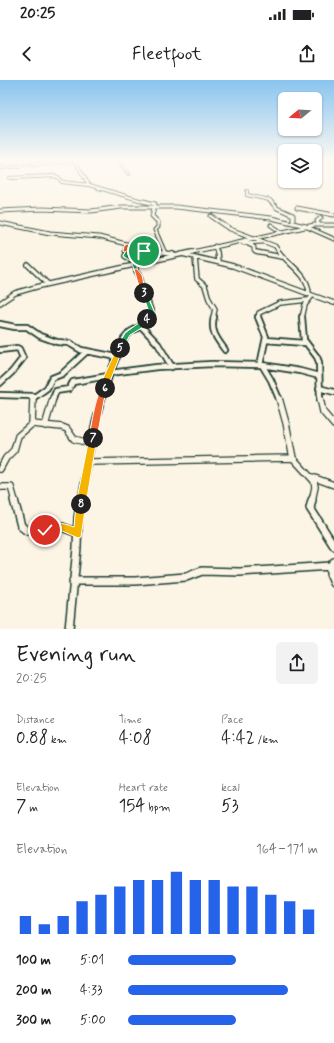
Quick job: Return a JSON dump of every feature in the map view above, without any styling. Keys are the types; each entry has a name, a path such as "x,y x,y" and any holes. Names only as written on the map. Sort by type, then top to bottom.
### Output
{"street":[{"path":"91,186 145,200 155,204 155,206"},
{"path":"247,191 247,195 270,200 271,204 281,211 293,215 293,222"},
{"path":"155,206 152,216 158,222 158,227 155,230 165,253"},
{"path":"0,211 42,209 91,211 121,207 155,206 199,208 293,222 307,226 334,239"},
{"path":"297,208 334,215"},
{"path":"259,213 271,218"},
{"path":"211,216 224,226 275,246 282,257 303,276 309,286 310,295 303,310 301,321 304,342 318,358 318,397 325,416 334,425"},
{"path":"319,225 317,221 321,218"},
{"path":"0,224 50,233 99,237 144,251 176,255"},
{"path":"271,225 281,232"},
{"path":"0,303 20,292 48,284 307,226 334,225"},
{"path":"266,242 264,241 268,235"},
{"path":"231,243 266,242"},
{"path":"246,243 253,247 254,251 260,254 282,257"},
{"path":"127,245 125,251 127,252 125,256 136,264"},
{"path":"215,246 218,262"},
{"path":"182,254 185,256 218,262 334,303"},
{"path":"195,258 197,279 205,286 209,299 215,309 212,324 213,332 218,342 225,350"},
{"path":"69,629 78,533 78,518 97,413 109,375 128,334 141,326 152,313 139,275 136,271 136,264"},
{"path":"28,265 48,284"},
{"path":"308,300 280,303 259,313 259,320 266,340 261,365 269,375 279,400 293,458 301,470 312,477 334,485"},
{"path":"0,324 15,327 27,327 40,336 57,342 69,343 81,350 117,357"},
{"path":"141,326 158,344 172,367"},
{"path":"266,340 304,342"},
{"path":"0,350 17,348 19,349 23,358 12,372 0,383"},
{"path":"33,398 47,388 52,378 62,374 87,351"},
{"path":"45,426 50,404 56,391 70,389 74,382 126,370 212,364 261,365 300,370 319,376"},
{"path":"319,388 334,392"},
{"path":"0,395 31,396 33,398"},
{"path":"32,424 30,420 34,406 33,398"},
{"path":"0,469 6,458 14,450 18,436 32,424 64,427 74,439 92,444"},
{"path":"89,462 293,458"},
{"path":"312,477 314,488 310,508 334,546"},
{"path":"0,487 11,487 21,526 27,532 62,527 78,533"},
{"path":"73,582 135,581 186,577 202,571 240,572 332,564 330,574 334,583"}],"route":[{"path":"45,530 66,527 78,533 78,518 94,427 100,400 104,393 108,376 124,339 130,332 141,326 152,313 139,275 135,269 136,264 134,261 125,256 127,252 125,251 127,249 127,245 144,251"}]}
